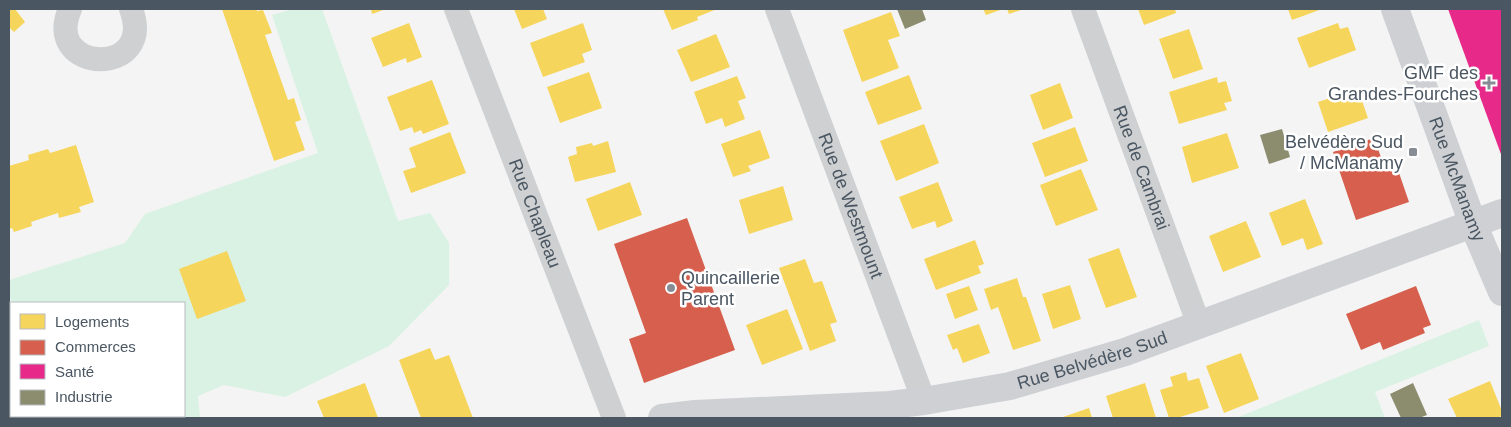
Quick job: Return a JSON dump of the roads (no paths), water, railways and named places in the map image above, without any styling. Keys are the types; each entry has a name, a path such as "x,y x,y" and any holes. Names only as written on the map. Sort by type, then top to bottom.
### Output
{"street":[{"path":"70,9 66,16 65,27 67,37 72,46 81,54 91,59 103,60 114,58 131,42 135,31 135,19 131,9"},
{"name":"Rue Chapleau","path":"456,9 614,418"},
{"name":"Rue de Westmount","path":"777,9 924,401"},
{"name":"Rue de Cambrai","path":"1083,9 1199,325"},
{"name":"Rue McManamy","path":"1395,9 1473,224 1502,292"},
{"name":"Rue Belvédère Sud","path":"662,418 695,414 889,405 1010,386 1125,352 1502,214"}],"place":[{"name":"GMF des Grandes-Fourches","path":"1489,83"},
{"name":"Belvédère Sud / McManamy","path":"1413,152"},
{"name":"Quincaillerie Parent","path":"671,288"}]}
